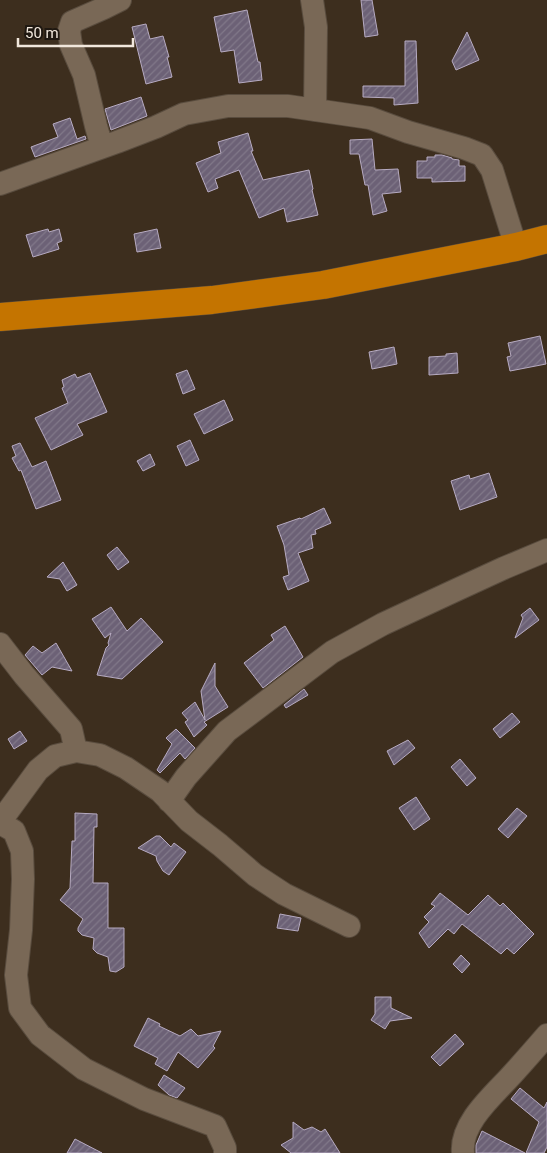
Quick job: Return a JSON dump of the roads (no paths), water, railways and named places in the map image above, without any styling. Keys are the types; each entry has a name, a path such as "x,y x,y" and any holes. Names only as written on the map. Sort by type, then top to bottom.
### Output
{"highway":[{"path":"0,317 212,300 323,285 516,247 547,239"}],"street":[{"path":"102,147 84,75 71,45 69,31 72,22 120,0"},
{"path":"312,0 316,27 315,110"},
{"path":"0,184 156,127 184,114 228,106 288,106 370,118 482,155 492,170 516,247"},
{"path":"169,801 186,777 227,731 332,652 383,624 547,550"},
{"path":"0,644 70,730 76,751"},
{"path":"225,1153 215,1126 144,1099 84,1069 40,1036 20,1008 16,975 21,930 22,851 14,832 0,823 38,770 56,756 76,751 100,755 126,768 160,791 189,821 255,875 284,894 349,926"},
{"path":"463,1153 462,1143 474,1118 547,1035"}]}
